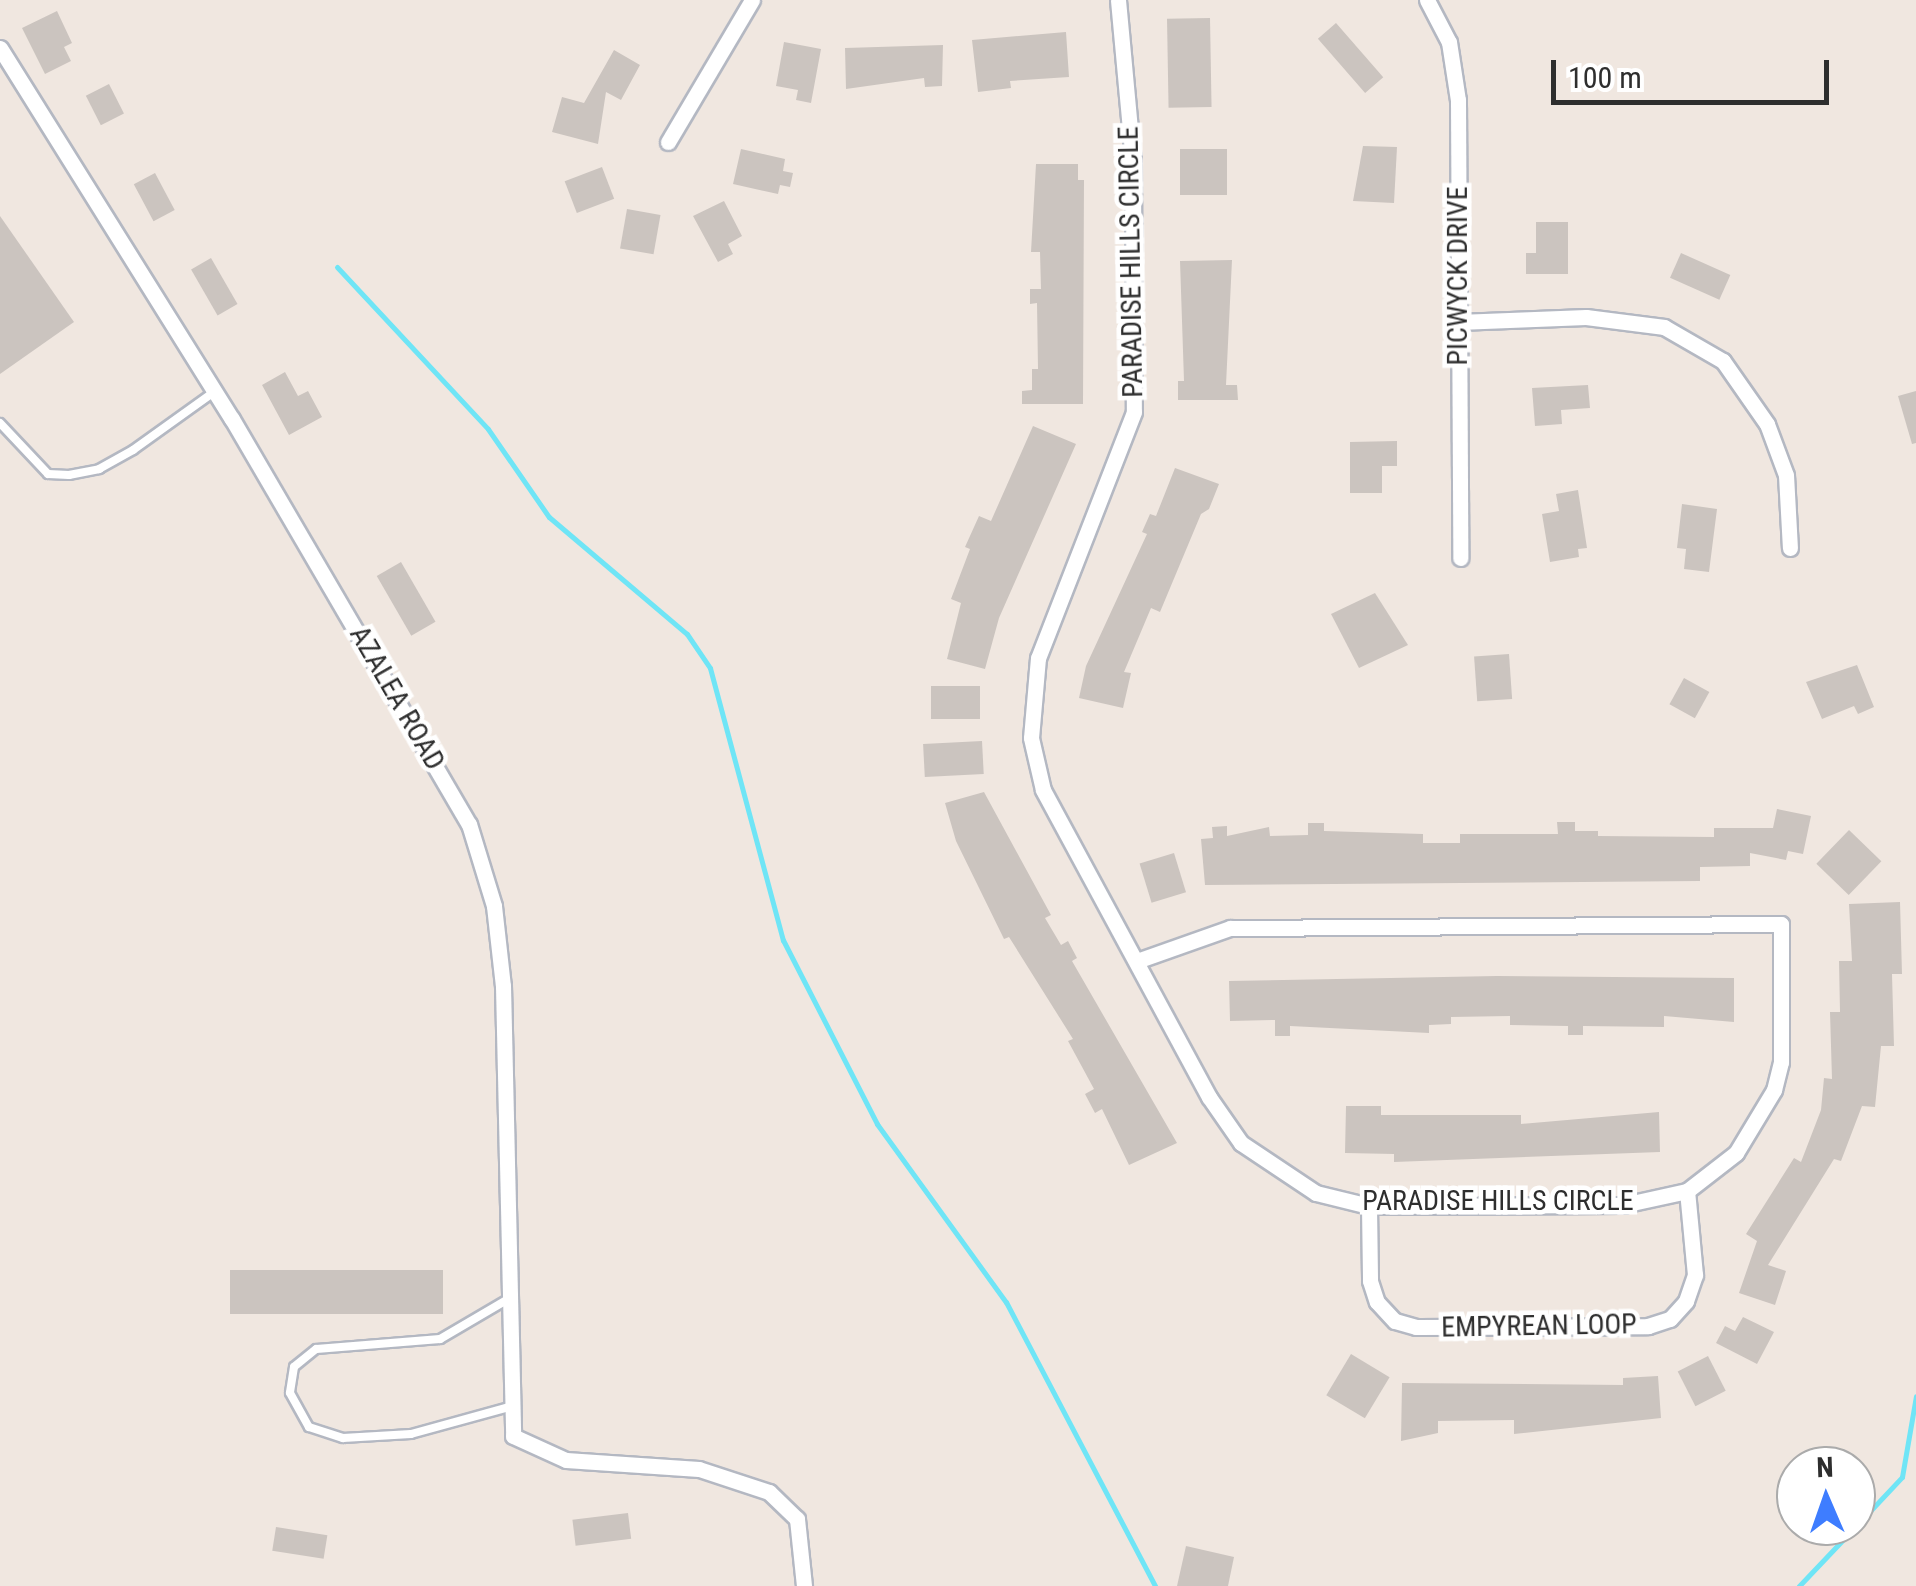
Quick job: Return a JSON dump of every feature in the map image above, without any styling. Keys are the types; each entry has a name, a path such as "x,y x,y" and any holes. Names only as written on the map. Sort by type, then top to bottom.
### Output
{"street":[{"path":"668,142 752,0"},
{"name":"PARADISE HILLS CIRCLE","path":"1118,0 1133,161 1134,412 1048,628 1029,708 1043,790 1137,961 1241,1143 1316,1192 1369,1206 1623,1205 1687,1191 1736,1153 1774,1090 1781,1062 1781,924 1230,928 1137,961"},
{"name":"PICWYCK DRIVE","path":"1427,0 1449,42 1458,100 1460,558"},
{"name":"AZALEA ROAD","path":"0,48 215,391 469,824 494,906 503,986 513,1436 566,1460 699,1469 769,1492 797,1519 804,1586"},
{"path":"1458,322 1586,317 1664,327 1723,360 1767,424 1786,475 1790,548"},
{"name":"EMPYREAN LOOP","path":"1369,1206 1370,1282 1376,1302 1396,1321 1416,1327 1648,1326 1670,1319 1686,1301 1695,1275 1687,1191"}],"lane":[{"path":"0,423 48,474 99,470 215,391"},
{"path":"510,1298 440,1339 316,1349 294,1367 290,1393 309,1427 343,1438 411,1434 512,1406"}],"building":[{"path":"57,11 72,43 64,47 71,61 45,74 22,28"},
{"path":"1210,18 1212,107 1169,108 1167,19"},
{"path":"1336,23 1383,77 1365,93 1318,39"},
{"path":"1066,32 1069,77 1010,81 1011,88 978,92 972,40"},
{"path":"784,42 821,49 811,103 796,100 798,90 776,86"},
{"path":"943,45 942,86 925,87 924,78 846,89 845,48"},
{"path":"614,50 640,65 621,100 606,92 598,144 552,132 562,97 584,103"},
{"path":"109,84 124,113 101,125 86,96"},
{"path":"1363,146 1397,147 1394,203 1353,201"},
{"path":"741,149 785,159 783,171 793,173 790,187 780,185 778,194 733,184"},
{"path":"1180,149 1227,149 1227,195 1180,195"},
{"path":"1036,164 1078,164 1078,180 1084,180 1083,404 1022,404 1022,391 1032,390 1032,369 1038,369 1037,303 1030,304 1030,289 1041,289 1040,252 1031,252"},
{"path":"602,167 614,199 577,213 565,181"},
{"path":"155,173 175,210 154,221 134,184"},
{"path":"724,201 742,236 728,244 733,254 718,262 693,216"},
{"path":"627,209 660,215 654,254 620,248"},
{"path":"0,216 74,322 0,374"},
{"path":"1536,222 1568,222 1568,274 1526,274 1526,253 1536,253"},
{"path":"1681,253 1730,275 1719,300 1670,278"},
{"path":"211,258 238,304 218,315 191,270"},
{"path":"1232,260 1226,385 1237,385 1238,400 1178,400 1178,381 1184,381 1180,261"},
{"path":"285,372 298,396 308,391 322,417 289,435 262,385"},
{"path":"1588,385 1590,408 1561,410 1562,424 1535,426 1532,388"},
{"path":"1916,391 1916,443 1912,444 1898,396"},
{"path":"1033,426 1076,444 999,618 985,669 947,659 961,603 951,599 970,549 965,547 979,516 991,521"},
{"path":"1397,441 1397,466 1382,466 1382,493 1350,493 1350,442"},
{"path":"1175,468 1219,484 1209,509 1201,514 1160,612 1151,608 1124,672 1131,673 1123,708 1079,698 1086,666 1147,534 1142,532 1150,514 1156,516"},
{"path":"1578,490 1587,548 1578,549 1579,557 1550,562 1542,514 1559,511 1556,494"},
{"path":"1682,504 1717,509 1709,572 1684,569 1686,549 1677,548"},
{"path":"401,562 436,622 411,636 377,576"},
{"path":"1375,593 1408,645 1359,668 1331,614"},
{"path":"1509,654 1512,699 1477,701 1474,656"},
{"path":"1857,665 1874,707 1858,714 1854,706 1822,719 1806,682"},
{"path":"1684,678 1709,692 1695,718 1669,704"},
{"path":"931,686 980,686 980,719 931,719"},
{"path":"982,741 984,774 925,777 923,744"},
{"path":"984,792 1051,915 1045,918 1061,945 1068,941 1077,958 1072,961 1177,1143 1129,1165 1102,1109 1095,1113 1085,1094 1094,1089 1068,1041 1073,1039 1009,937 1004,939 956,841 945,803"},
{"path":"1777,809 1811,816 1803,854 1788,851 1786,860 1750,853 1750,866 1700,867 1700,881 1205,885 1201,839 1213,838 1212,827 1227,826 1227,836 1269,827 1270,836 1308,835 1308,823 1324,823 1324,831 1423,834 1423,843 1460,843 1460,834 1558,834 1557,822 1575,822 1575,831 1598,831 1598,836 1714,837 1714,828 1773,828"},
{"path":"1849,830 1881,861 1849,895 1816,864"},
{"path":"1174,853 1186,892 1152,903 1140,864"},
{"path":"1900,902 1902,974 1892,974 1894,1046 1881,1046 1875,1107 1862,1106 1841,1161 1834,1159 1768,1265 1786,1271 1775,1305 1739,1293 1757,1241 1746,1234 1794,1158 1801,1162 1821,1110 1824,1078 1832,1079 1830,1012 1840,1012 1839,961 1852,961 1849,904"},
{"path":"1497,976 1734,978 1734,1022 1664,1016 1664,1027 1583,1026 1583,1035 1568,1035 1568,1026 1510,1025 1510,1016 1451,1017 1451,1024 1429,1025 1429,1033 1290,1026 1290,1036 1275,1036 1275,1020 1230,1021 1229,981"},
{"path":"1346,1106 1381,1106 1381,1115 1521,1115 1521,1124 1659,1112 1660,1152 1394,1162 1394,1154 1345,1153"},
{"path":"230,1270 443,1270 443,1314 230,1314"},
{"path":"1743,1317 1774,1332 1757,1364 1716,1343 1725,1326 1735,1331"},
{"path":"1351,1354 1390,1377 1365,1418 1326,1395"},
{"path":"1708,1356 1726,1391 1695,1406 1678,1371"},
{"path":"1658,1376 1661,1418 1514,1434 1514,1420 1438,1421 1438,1433 1401,1441 1402,1383 1623,1385 1623,1378"},
{"path":"628,1513 631,1539 576,1546 572,1520"},
{"path":"276,1527 327,1535 324,1559 272,1551"},
{"path":"1186,1546 1234,1557 1228,1586 1177,1586"}],"waterway":[{"path":"337,267 488,429 549,517 687,634 710,668 783,940 877,1124 1006,1302 1155,1586"},
{"path":"1876,1505 1902,1477 1916,1396"},
{"path":"1799,1586 1837,1546"}]}
